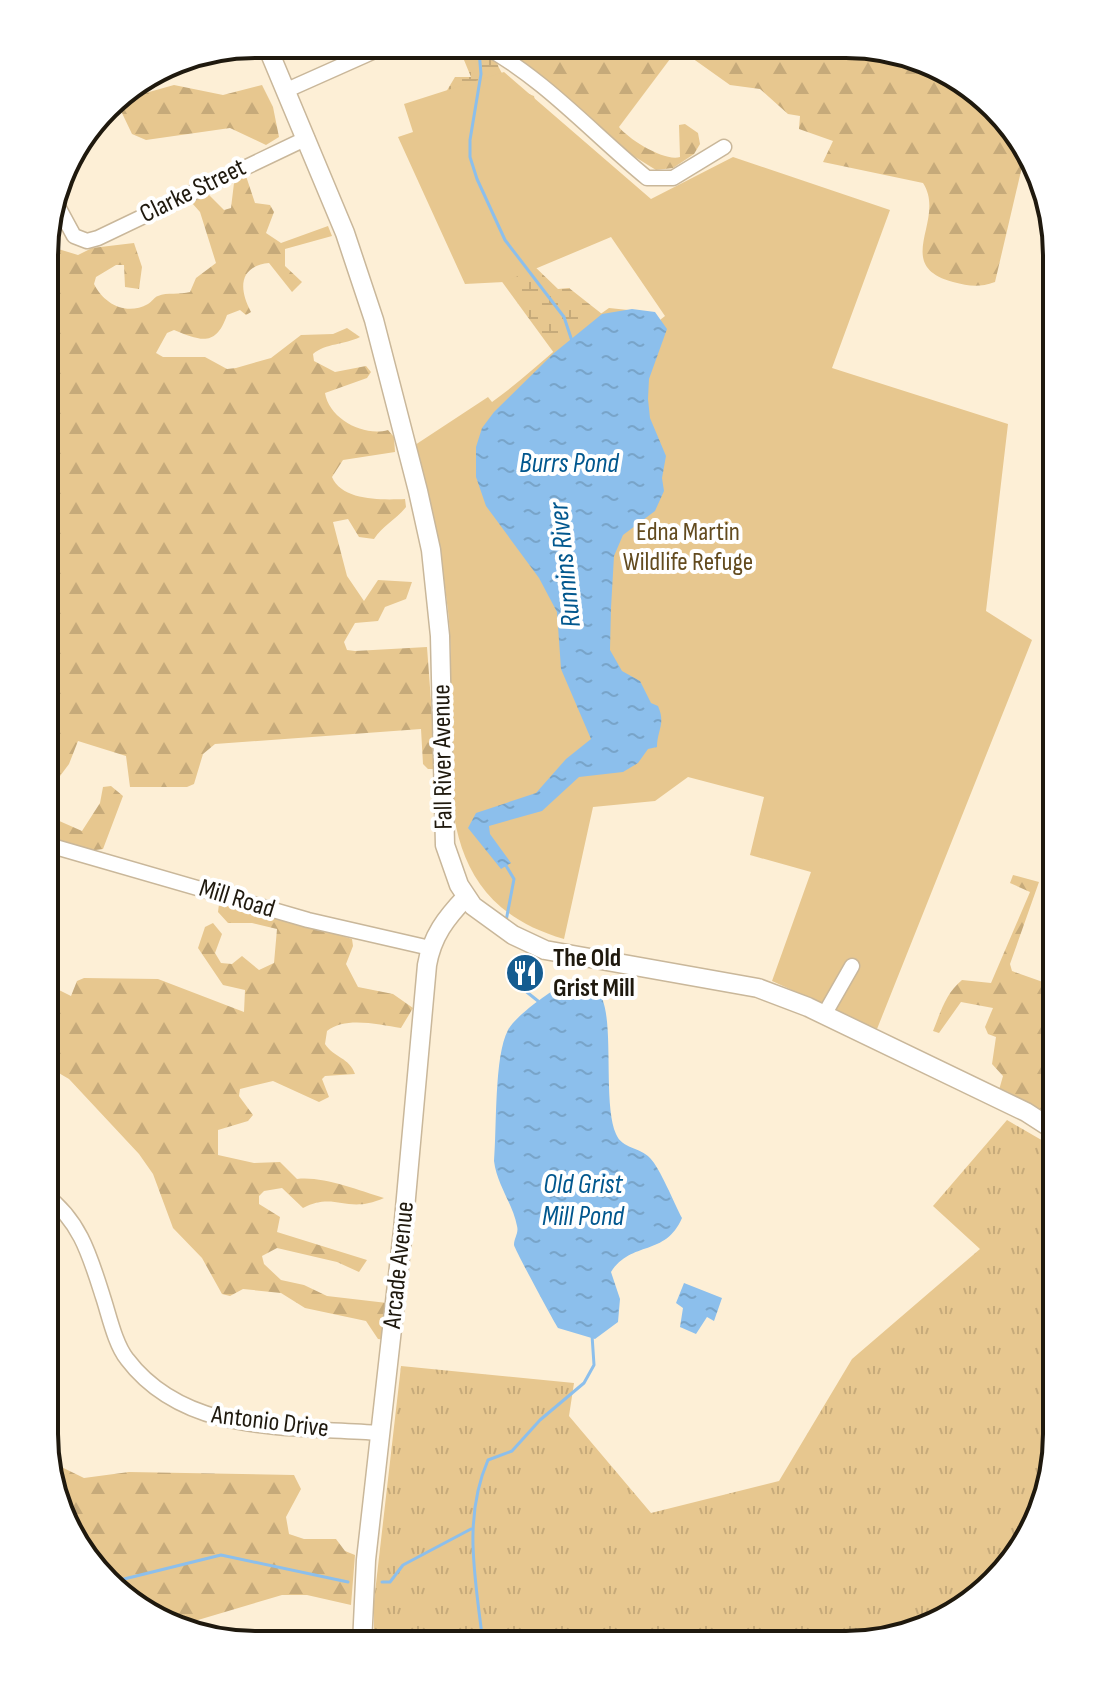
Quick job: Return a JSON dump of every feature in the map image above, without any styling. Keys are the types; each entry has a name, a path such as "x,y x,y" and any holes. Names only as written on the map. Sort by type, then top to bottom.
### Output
{"main road":[{"name":"Fall River Avenue","path":"272,58 345,233 374,320 431,550 442,677 444,837 466,897"},
{"name":"Arcade Avenue","path":"363,1631 366,1560 430,948 443,923 466,897"},
{"path":"466,897 513,935 545,950 758,988 824,1015 1043,1123"}],"street":[{"path":"287,90 359,58"},
{"path":"506,58 596,130 647,178 673,178 724,147"},
{"name":"Clarke Street","path":"63,215 74,236 98,238 170,200 307,138"},
{"name":"Mill Road","path":"58,848 333,927 430,948"},
{"path":"824,1015 852,966"},
{"name":"Antonio Drive","path":"58,1204 86,1241 125,1357 158,1391 195,1413 252,1424 380,1433"}],"green space":[{"path":"496,58 510,83 534,96 540,123 531,263 558,289 569,288 602,314 554,353 500,279 440,102 455,77 471,77 464,60"},
{"path":"512,58 692,58 670,59 619,127 647,148 673,158 680,157 679,125 685,124 698,133 700,144 694,154 673,168 656,170 627,152"},
{"path":"692,58 872,60 921,73 966,99 1002,135 1022,167 995,282 969,285 953,282 935,274 926,265 923,253 929,197 923,183 823,162 833,141 799,129 800,116 788,114 760,89 730,85"},
{"name":"Edna Martin Wildlife Refuge","path":"504,72 651,199 733,157 890,210 832,368 1008,424 986,611 1032,640 877,1029 772,981 811,872 750,855 764,797 688,777 655,801 593,807 564,939 515,917 482,886 462,848 452,805 449,757 451,659 448,611 434,528 415,445 488,397 492,402 609,308 647,312 660,320 665,316 611,237 504,282 465,284 398,137 413,132 404,104"},
{"path":"174,85 223,95 262,85 273,107 279,137 266,145 230,128 146,140 132,134 122,113 142,94"},
{"path":"245,173 255,203 270,205 274,212 266,233 281,243 328,226 332,236 285,249 285,266 302,282 292,292 269,263 259,265 251,269 244,280 244,295 251,312 246,315 240,310 227,315 218,332 206,339 174,330 167,333 156,353 163,357 205,357 227,369 271,358 301,335 333,334 347,328 360,337 318,350 313,354 314,361 335,372 366,366 371,372 367,378 325,393 328,402 333,411 349,424 369,431 388,430 394,437 395,452 343,460 332,477 344,491 353,495 405,499 406,507 374,539 359,537 348,519 333,522 347,576 364,601 378,580 412,582 406,599 385,607 378,621 355,623 344,642 347,650 355,651 427,647 436,769 428,769 423,764 421,729 215,744 203,754 194,784 187,787 130,787 126,756 78,741 58,783 58,249 78,255 92,248 134,243 142,267 139,289 125,287 124,265 116,265 96,277 94,284 116,306 132,309 148,304 155,297 190,292 196,278 216,263 200,212 192,203 207,193 224,210 231,208 234,183"},
{"path":"111,786 123,796 103,849 88,851 58,840 58,820 82,831 100,803 103,787"},
{"path":"1013,875 1039,882 1010,964 1012,971 1043,982 1043,1111 999,1090 1003,1076 992,1064 996,1037 988,1034 985,1027 993,1008 961,1002 939,1033 933,1031 948,997 962,980 991,983 1030,892 1010,883"},
{"path":"235,903 352,939 353,946 346,964 358,987 393,994 413,1008 401,1028 353,1023 335,1026 327,1031 325,1044 349,1064 355,1074 325,1076 322,1079 329,1097 319,1102 273,1081 240,1089 239,1096 253,1115 248,1121 218,1130 218,1155 254,1163 280,1162 297,1179 329,1182 384,1198 360,1204 314,1203 303,1208 282,1188 264,1191 259,1196 259,1204 280,1217 277,1232 367,1260 359,1272 337,1262 277,1248 262,1256 264,1264 281,1280 304,1285 327,1296 387,1303 385,1340 378,1339 366,1321 305,1308 281,1293 243,1289 230,1296 222,1294 202,1258 173,1228 153,1174 139,1154 69,1079 58,1073 58,990 71,996 77,981 84,978 158,979 244,1012 245,990 223,985 198,948 205,927 213,923 222,934 215,953 221,963 232,964 242,956 259,970 274,963 277,929 252,923 228,923 218,912 219,904"},
{"path":"1007,1120 1043,1141 1041,1460 1028,1509 1017,1532 1002,1554 966,1590 944,1605 909,1621 846,1631 374,1631 374,1601 401,1366 574,1383 569,1416 651,1513 779,1481 852,1359 980,1249 933,1206"},
{"path":"61,1467 84,1478 129,1472 294,1475 301,1489 286,1517 289,1534 304,1539 336,1539 345,1551 355,1555 351,1605 307,1595 282,1595 198,1620 156,1605 116,1573 99,1554 73,1509"}],"water":[{"name":"Burrs Pond","path":"632,309 655,312 667,329 649,379 648,399 650,418 666,456 662,478 664,491 655,511 623,535 614,556 610,650 622,671 640,681 651,703 658,706 661,722 657,747 648,749 638,763 623,772 579,777 542,811 489,826 490,834 511,863 501,869 468,828 476,813 536,793 566,759 591,739 561,669 557,612 539,578 486,506 476,477 476,447 482,428 494,412 554,353 602,314"},
{"name":"Old Grist Mill Pond","path":"565,983 592,987 602,998 608,1032 610,1099 616,1134 622,1143 646,1154 654,1163 682,1218 667,1238 619,1262 611,1272 620,1299 618,1322 595,1339 558,1328 554,1322 514,1245 517,1226 494,1161 498,1074 508,1030 526,1011"},
{"path":"684,1283 722,1298 714,1321 707,1317 696,1334 680,1327 683,1308 676,1303"}],"waterway":[{"name":"Runnins River","path":"480,58 481,74 470,140 470,157 477,179 505,240 564,317 572,341"},
{"name":"Runnins River","path":"505,864 514,879 506,921"},
{"name":"Runnins River","path":"523,989 538,1001"},
{"name":"Runnins River","path":"482,1631 473,1528 475,1505 488,1460 512,1451 540,1420 584,1383 594,1365 592,1335"},
{"path":"382,1582 390,1582 403,1565 471,1529"},
{"path":"123,1579 221,1555 348,1582"}],"place":[{"name":"The Old Grist Mill","path":"525,973"}]}
